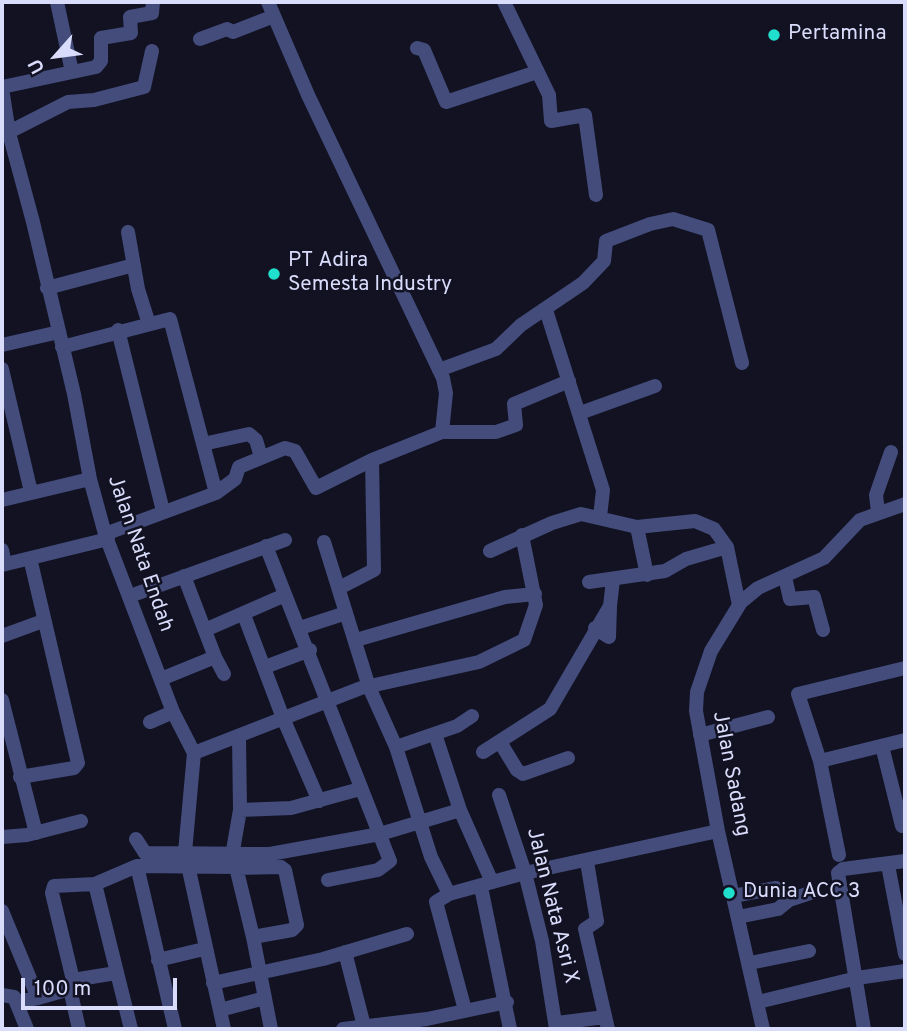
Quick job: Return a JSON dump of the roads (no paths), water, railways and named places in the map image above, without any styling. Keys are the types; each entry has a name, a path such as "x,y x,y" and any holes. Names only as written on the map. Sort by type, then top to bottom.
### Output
{"street":[{"path":"57,2 72,72"},
{"path":"2,87 99,65 101,38 131,33 130,17 152,13 153,2"},
{"path":"268,2 439,370 446,393 442,432"},
{"path":"504,2 549,95 551,121 584,114 596,195"},
{"path":"200,39 227,29 233,32 274,16"},
{"path":"417,48 424,50 446,102 535,68"},
{"path":"5,134 38,114 68,102 86,102 144,87 152,51"},
{"name":"Jalan Nata Endah","path":"2,87 5,134 33,222 90,479 107,536 173,712 194,753"},
{"path":"439,370 496,349 521,325 546,310 597,271 606,257 606,240 650,223 682,219 708,230 742,363"},
{"path":"128,232 143,311 149,324"},
{"path":"47,288 134,265"},
{"path":"546,310 603,490 600,517"},
{"path":"62,347 167,318 173,322 216,492"},
{"path":"118,330 163,511"},
{"path":"2,345 59,332"},
{"path":"2,369 31,492"},
{"path":"3,560 30,558 107,536 163,511 216,492 234,479 239,467 285,448 293,449 316,488 372,460 442,432 496,432 516,425 514,404 569,381"},
{"path":"580,412 655,386"},
{"path":"203,444 248,435 256,440 261,457"},
{"path":"878,512 876,495 891,452"},
{"path":"338,588 374,570 372,460"},
{"path":"2,500 90,479"},
{"name":"Jalan Sadang","path":"763,1029 719,831 700,735 696,692 711,651 739,605 758,589 824,558 856,523 878,512 905,504"},
{"path":"491,551 522,535 581,513 637,527 695,521 714,530 727,547 739,605"},
{"path":"637,527 647,575"},
{"path":"224,1029 186,859 194,753 325,701 369,687 479,662 513,648 524,640 529,630 535,594 522,535"},
{"path":"130,596 285,540"},
{"path":"324,542 369,687 396,747 419,822 449,894"},
{"path":"267,546 310,650 325,701 390,861 386,866 328,880"},
{"path":"589,582 665,571 686,559 727,547"},
{"path":"20,777 74,768 78,763 30,558"},
{"path":"184,576 224,674"},
{"path":"785,577 789,598 814,597 823,630"},
{"path":"483,752 550,709 610,606 613,580"},
{"path":"356,640 505,597 535,594"},
{"path":"205,630 285,595"},
{"path":"300,628 346,613"},
{"path":"244,615 282,718 319,802"},
{"path":"2,636 43,621"},
{"path":"265,667 310,650"},
{"path":"161,679 215,657"},
{"path":"839,855 820,761 798,694 905,668"},
{"path":"2,700 36,833"},
{"path":"150,722 173,712"},
{"path":"396,747 464,723 472,716"},
{"path":"700,735 768,717"},
{"path":"435,734 486,884 510,1029"},
{"path":"239,737 240,810 234,862 253,937 271,1029"},
{"path":"820,761 905,740"},
{"path":"500,742 517,771 523,774 568,758"},
{"path":"881,746 902,826"},
{"path":"240,810 268,811 319,802 360,789"},
{"name":"Jalan Nata Asri X","path":"499,795 525,873 542,941 556,1026"},
{"path":"234,862 380,834 460,810"},
{"path":"2,837 36,833 81,821"},
{"path":"464,1010 436,902 449,894 525,873 587,862 719,831"},
{"path":"136,839 145,853 281,867 285,870 297,925 292,930 253,937"},
{"path":"79,1029 52,889 57,884 94,884 137,866 186,859"},
{"path":"864,1029 858,978 838,873 843,869 905,861"},
{"path":"556,1026 607,1023 585,927 597,921 587,862"},
{"path":"888,865 905,954"},
{"path":"137,866 175,1029"},
{"path":"94,884 131,1029"},
{"path":"733,896 776,888"},
{"path":"738,917 778,909 789,900 810,893"},
{"path":"2,911 38,998"},
{"path":"213,983 345,952 407,934"},
{"path":"158,960 204,949"},
{"path":"750,963 808,951"},
{"path":"345,952 364,1026"},
{"path":"758,1002 858,978 905,971"},
{"path":"17,1002 38,998 71,984 117,973"},
{"path":"2,995 10,994 17,1002 27,1029"},
{"path":"219,1010 265,998"},
{"path":"344,1029 404,1026 507,1002"}],"place":[{"name":"Pertamina","path":"774,35"},
{"name":"PT Adira Semesta Industry","path":"274,274"},
{"name":"Dunia ACC 3","path":"729,893"}]}
